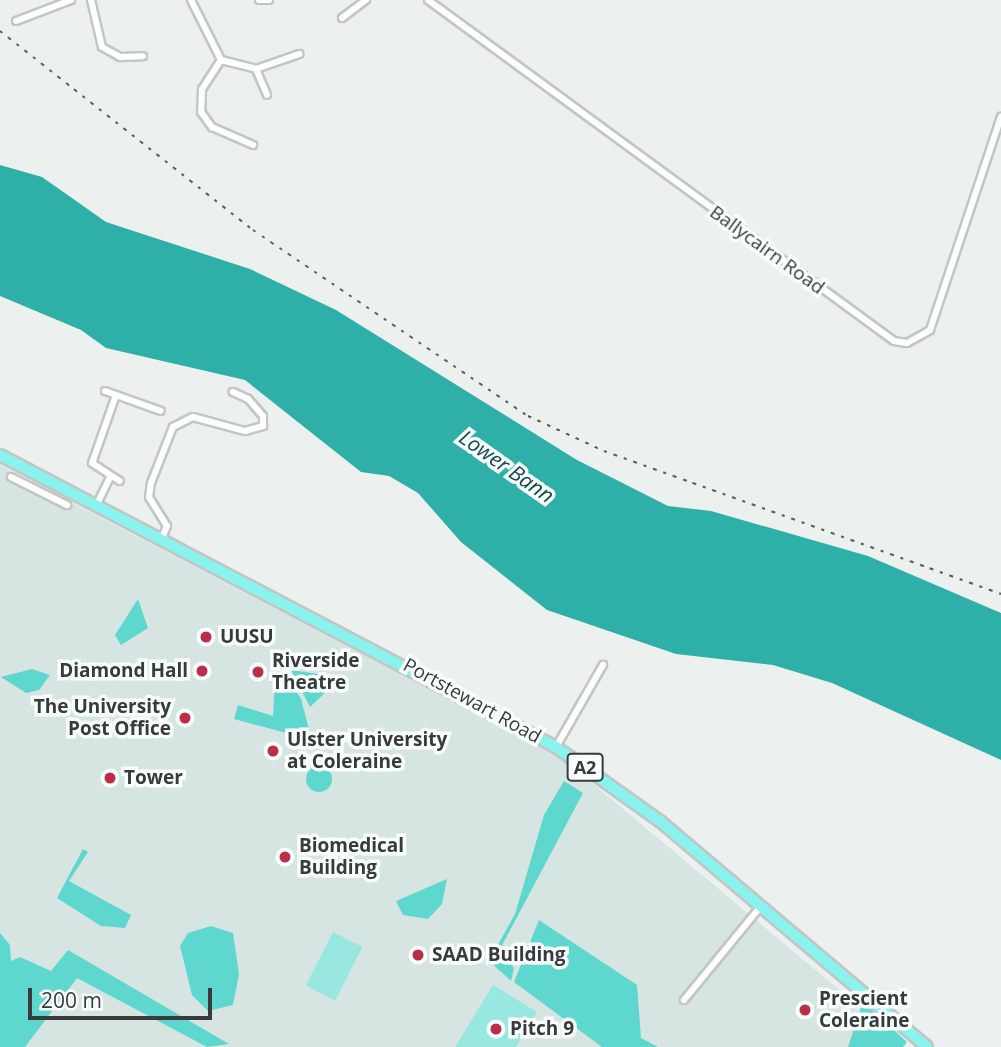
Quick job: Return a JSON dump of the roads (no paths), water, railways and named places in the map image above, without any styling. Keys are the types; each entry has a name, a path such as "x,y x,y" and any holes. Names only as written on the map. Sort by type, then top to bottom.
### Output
{"main road":[{"name":"Portstewart Road","path":"0,456 162,538 555,747 628,796 760,907 913,1042 927,1047"}],"street":[{"path":"16,21 72,0"},
{"path":"91,0 102,47 120,57 143,56"},
{"path":"191,0 221,60 256,69 299,54"},
{"path":"259,0 269,0"},
{"path":"342,18 366,0"},
{"name":"Ballycairn Road","path":"433,1 894,341 915,341 930,330 1001,117"},
{"path":"221,60 202,89 201,112 212,127 253,145"},
{"path":"256,69 267,95"},
{"path":"105,391 161,411"},
{"path":"162,538 167,526 149,497 150,484 173,427 193,417 245,431 263,426 263,416 248,399 233,393"},
{"path":"116,395 92,461 110,477 120,481"},
{"path":"11,477 67,505"},
{"path":"97,504 110,477"},
{"path":"555,747 603,665"},
{"path":"684,1000 760,907"}],"water":[{"name":"Lower Bann","path":"0,165 42,177 106,222 250,269 336,310 577,460 668,506 711,511 868,556 1001,613 1001,760 832,683 773,665 676,654 547,610 461,542 418,493 389,476 361,472 245,380 106,348 81,330 0,296"}],"railway":[{"path":"0,31 253,230 528,416 604,451 1001,594"}],"place":[{"name":"UUSU","path":"206,637"},
{"name":"Diamond Hall","path":"202,671"},
{"name":"Riverside Theatre","path":"258,672"},
{"name":"The University Post Office","path":"185,718"},
{"name":"Ulster University at Coleraine","path":"273,751"},
{"name":"Tower","path":"110,778"},
{"name":"Biomedical Building","path":"285,857"},
{"name":"SAAD Building","path":"418,955"},
{"name":"Prescient Coleraine","path":"805,1010"},
{"name":"Pitch 9","path":"496,1029"}]}
